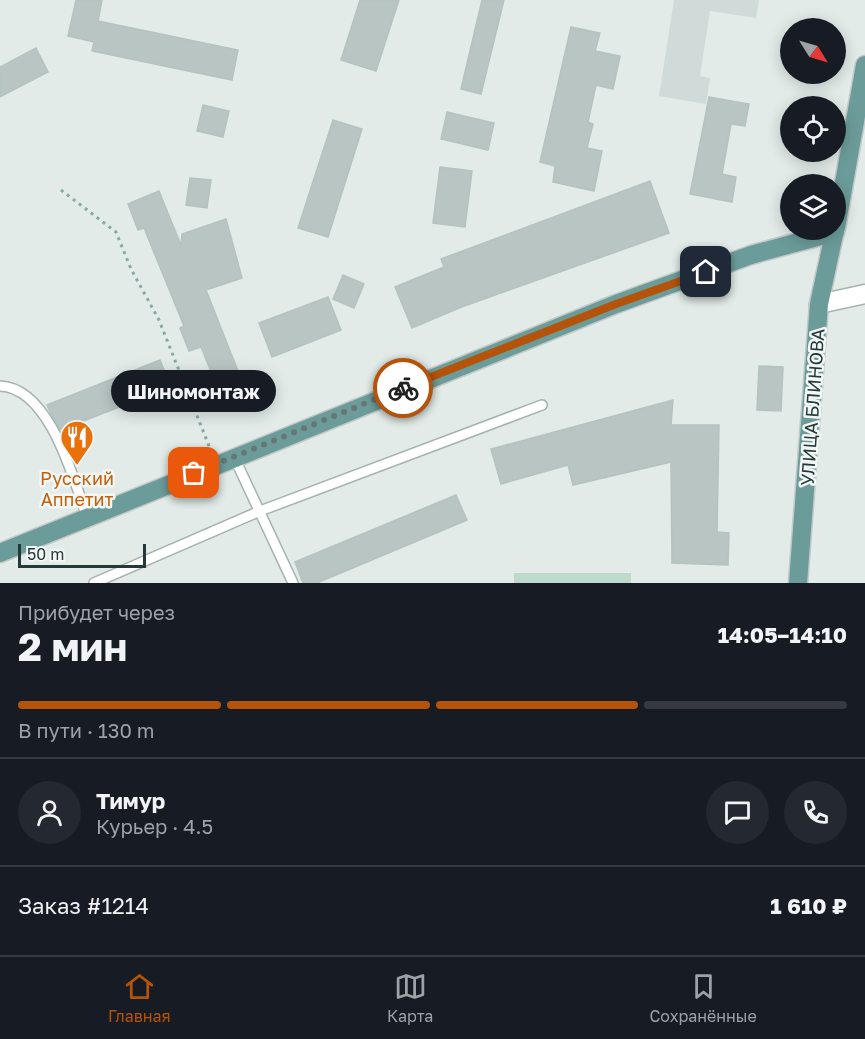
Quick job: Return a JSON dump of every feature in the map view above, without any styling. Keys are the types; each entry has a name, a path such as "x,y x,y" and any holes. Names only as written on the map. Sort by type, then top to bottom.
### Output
{"main road":[{"name":"УЛИЦА БЛИНОВА","path":"845,174 865,65"},
{"path":"0,553 234,456 616,304 751,255 801,240"},
{"name":"УЛИЦА БЛИНОВА","path":"798,583 819,304 833,240"},
{"path":"819,304 865,294"}],"lane":[{"path":"0,386 17,388 29,399 58,438 87,517"},
{"path":"94,583 260,510 542,405"},
{"path":"234,456 293,583"}],"path":[{"path":"61,190 116,232 131,269 159,320 216,464"}],"shaded area":[{"path":"674,0 759,0 756,18 710,11 700,76 710,78 706,104 659,96"}],"green space":[{"path":"514,573 631,573 631,583 514,583"}],"building":[{"path":"76,0 102,0 98,21 238,50 232,80 92,51 94,42 68,36"},
{"path":"360,0 399,0 376,71 341,60"},
{"path":"482,0 504,0 481,94 461,89"},
{"path":"571,27 600,33 595,51 620,56 613,89 596,85 588,122 593,124 587,148 602,151 594,191 553,182 555,166 540,162"},
{"path":"36,48 48,72 0,97 0,67"},
{"path":"709,97 749,104 745,126 731,124 722,174 736,177 732,202 690,194"},
{"path":"203,105 229,111 223,137 197,131"},
{"path":"447,112 494,123 488,150 441,139"},
{"path":"333,120 362,129 328,237 298,228"},
{"path":"440,167 472,171 465,227 433,223"},
{"path":"190,178 211,180 207,208 186,205"},
{"path":"650,181 669,233 459,308 412,328 395,287 444,267 441,259"},
{"path":"159,191 181,245 182,234 226,219 242,278 206,290 240,376 226,382 224,375 214,379 201,347 189,351 180,328 184,326 144,228 138,230 128,204"},
{"path":"343,275 364,284 354,308 333,299"},
{"path":"328,297 341,330 272,357 259,323"},
{"path":"160,360 171,387 60,430 47,405"},
{"path":"759,366 783,367 781,411 757,410"},
{"path":"673,400 671,425 719,425 717,532 729,533 728,565 672,563 671,462 573,485 568,465 501,484 491,449"},
{"path":"456,495 467,520 317,583 303,583 295,562"}],"way so far":[{"path":"194,473 403,388"}],"place":[{"name":"Русский Аппетит","path":"77,466"},
{"name":"Шиномонтаж","path":"194,473"}],"route":[{"path":"403,388 616,304 706,272"}]}
